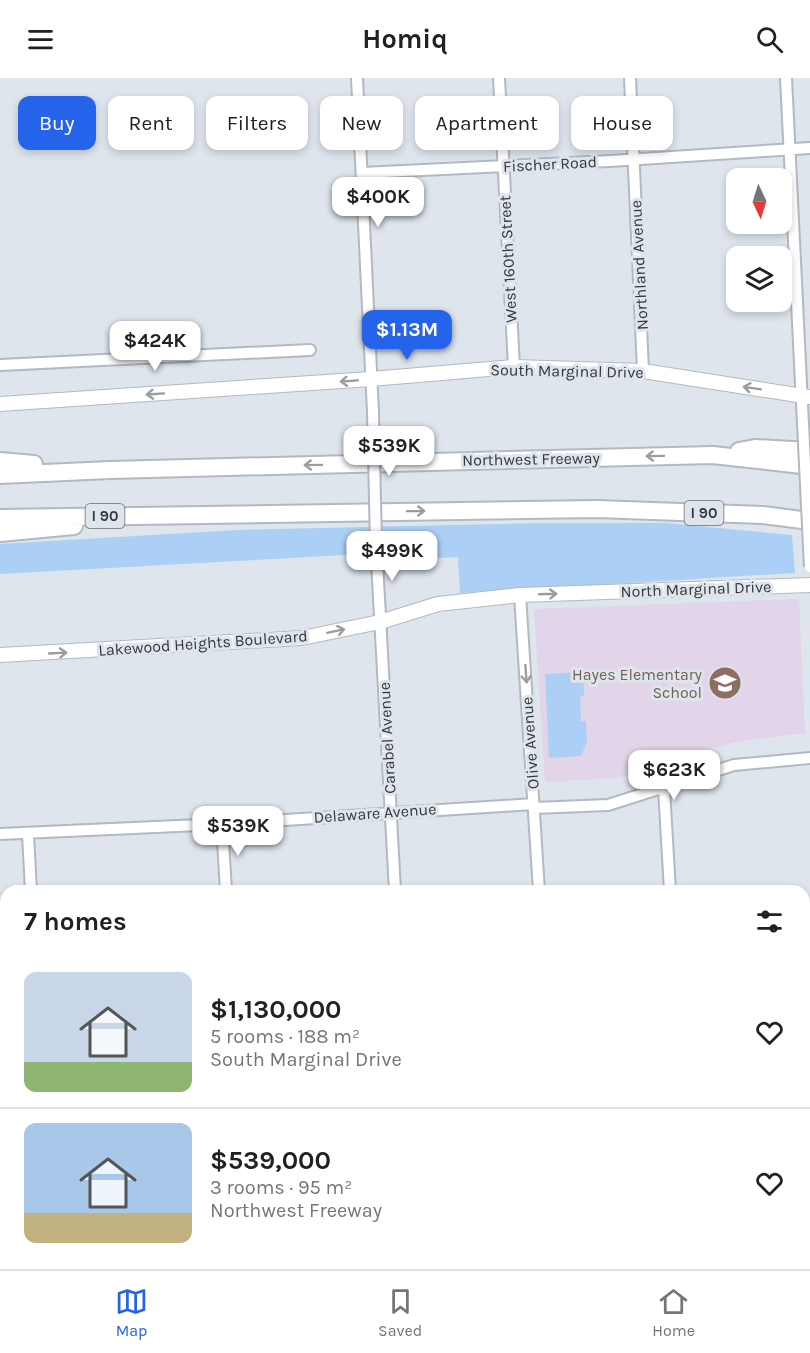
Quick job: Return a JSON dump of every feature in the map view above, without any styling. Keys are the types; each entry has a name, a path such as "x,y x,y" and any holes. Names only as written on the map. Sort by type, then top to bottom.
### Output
{"highway":[{"path":"713,455 755,448 810,451"},
{"name":"Northwest Freeway","path":"0,475 110,470 713,455 810,466"},
{"path":"0,461 110,470"},
{"path":"597,509 780,524 810,530"},
{"name":"I 90","path":"0,518 597,509 763,515 810,521"},
{"path":"0,533 211,514"}],"main road":[{"name":"South Marginal Drive","path":"0,404 514,367 643,371 806,397"},
{"name":"North Marginal Drive","path":"582,593 810,585"},
{"name":"Lakewood Heights Boulevard","path":"0,656 302,638 380,622 438,604 520,595 582,593"}],"street":[{"name":"Carabel Avenue","path":"357,78 373,412 376,543 395,885"},
{"name":"West 160th Street","path":"499,78 514,367"},
{"name":"Northland Avenue","path":"630,78 643,371"},
{"path":"786,78 806,397 803,424 810,569"},
{"name":"Fischer Road","path":"362,173 810,148"},
{"path":"0,365 310,350"},
{"name":"Olive Avenue","path":"520,595 539,885"},
{"name":"Delaware Avenue","path":"0,834 222,824 391,812 608,805 734,765 810,758"},
{"path":"664,789 670,885"},
{"path":"222,824 226,885"},
{"path":"28,834 31,885"}],"shaded area":[{"path":"541,523 665,523 792,535 795,573 460,593 458,557 383,561 382,553 0,574 0,544 237,530"},
{"path":"799,599 805,733 735,742 679,757 617,778 545,782 534,609"},
{"path":"583,672 584,696 580,697 581,721 586,721 587,742 581,756 549,758 545,674"}],"place":[{"name":"Hayes Elementary School","path":"725,683"}]}
